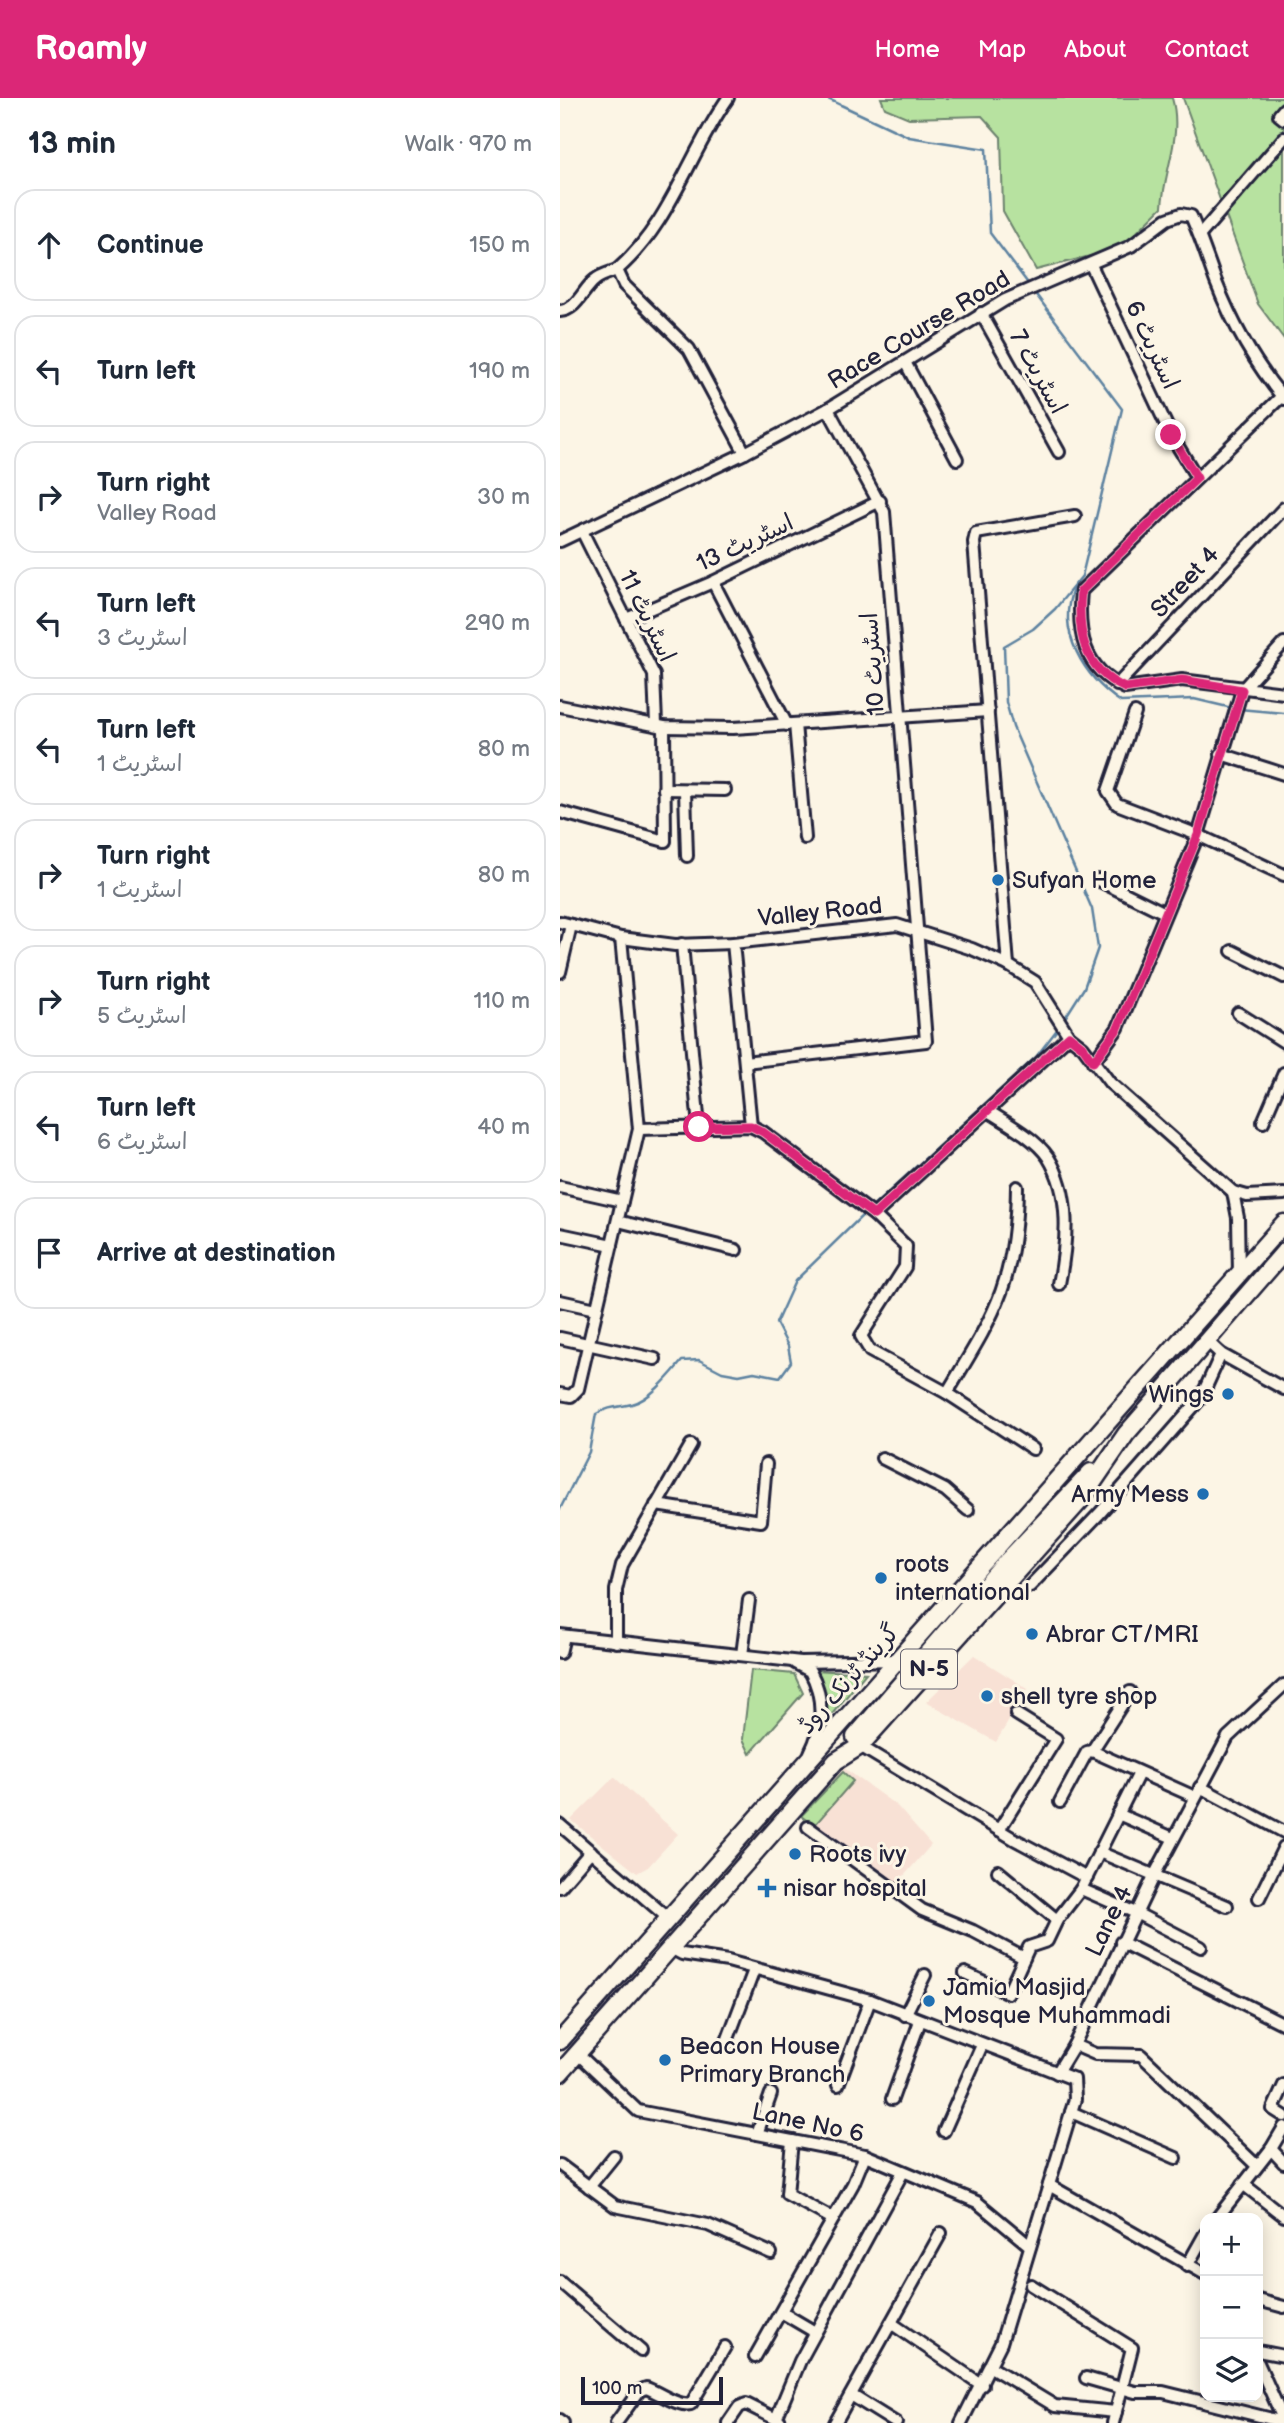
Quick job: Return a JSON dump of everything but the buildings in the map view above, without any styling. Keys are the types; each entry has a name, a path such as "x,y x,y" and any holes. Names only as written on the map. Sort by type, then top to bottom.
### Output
{"highway":[{"name":"گرینڈ ٹرنک روڈ","path":"560,2041 1284,1223"},
{"name":"گرینڈ ٹرنک روڈ","path":"560,2073 836,1761 909,1672 1005,1563 1126,1434 1284,1252"},
{"name":"گرینڈ ٹرنک روڈ","path":"836,1761 860,1746 1081,1500 1126,1434"}],"street":[{"path":"560,311 566,311 598,277 617,270 646,242 713,119 728,98"},
{"path":"1284,109 1279,115 1284,119"},
{"path":"1284,138 1200,235 1217,285 1264,374 1283,397 1081,591 1078,621 1083,643 1099,671 1117,685 1136,689 1182,680 1242,690 1284,693"},
{"name":"Race Course Road","path":"560,541 745,453 828,409 981,313 1031,288 1131,246 1167,219 1181,214 1191,216 1200,235"},
{"name":"اسٹریٹ 6","path":"1091,265 1171,435 1197,478"},
{"path":"617,270 624,285 689,349 745,453"},
{"name":"اسٹریٹ 7","path":"981,313 1059,452"},
{"path":"905,362 957,460"},
{"name":"اسٹریٹ 10","path":"745,1062 926,1041 898,718 884,512 828,409"},
{"name":"اسٹریٹ 13","path":"626,619 713,582 880,501"},
{"name":"Street 4","path":"1117,685 1284,508"},
{"path":"1008,965 974,542 976,533 1075,516"},
{"name":"اسٹریٹ 11","path":"560,813 665,841 660,726 654,675 582,531"},
{"path":"713,582 791,725 805,838"},
{"path":"1093,1062 1118,1028 1198,835 1242,690 1284,643"},
{"path":"560,706 660,726 791,725 988,711"},
{"path":"1135,713 1108,791 1117,804 1198,835 1284,875"},
{"path":"1221,754 1284,774"},
{"path":"664,789 726,790"},
{"path":"685,790 687,856"},
{"path":"1098,880 1165,913"},
{"path":"560,972 566,924"},
{"name":"Valley Road","path":"566,924 621,938 682,944 733,943 897,925 916,929 1008,965 1035,982 1063,1028 1083,1047 1110,1083 1233,1192"},
{"path":"560,1394 571,1396 578,1389 639,1129 621,938"},
{"path":"733,943 751,1126"},
{"path":"682,944 699,1127"},
{"path":"1232,951 1284,978"},
{"path":"1238,1013 1284,1042"},
{"path":"870,1212 988,1111 1063,1028"},
{"path":"1263,1122 1284,1073"},
{"path":"988,1111 1014,1127 1047,1156 1055,1174 1066,1222 1066,1247 1059,1284"},
{"path":"639,1129 751,1126 763,1132 870,1212 906,1246 905,1267 870,1318 860,1336 861,1341 870,1351 947,1393 1033,1449"},
{"path":"560,1187 622,1201"},
{"path":"947,1393 996,1312 1009,1275 1017,1234 1017,1187"},
{"path":"1239,1274 1238,1218 1233,1192 1247,1196 1284,1194"},
{"path":"618,1221 736,1250"},
{"path":"560,1234 612,1245"},
{"path":"560,1301 596,1309"},
{"path":"560,1338 655,1359"},
{"path":"1206,1340 1221,1354 1284,1389"},
{"path":"1030,1586 1100,1513 1201,1398 1221,1354"},
{"path":"616,1642 616,1590 622,1565 691,1445"},
{"path":"882,1458 945,1490 968,1510"},
{"path":"656,1505 761,1521 766,1464"},
{"path":"742,1655 749,1600"},
{"path":"560,1653 562,1636 788,1660 897,1660 909,1672"},
{"path":"788,1660 810,1671 822,1702 812,1749 803,1764"},
{"name":"Lane 4","path":"1057,2073 1074,2045 1121,1942 1227,1737 1284,1685"},
{"path":"1060,1802 1087,1752 1092,1751 1130,1692"},
{"path":"999,1830 1056,1739 1016,1714"},
{"path":"860,1746 999,1830 1087,1878"},
{"path":"1092,1751 1139,1773 1197,1792 1284,1832"},
{"path":"965,1973 1007,1993 1029,1947 1048,1941 1057,1920 1081,1889 1139,1773"},
{"path":"1118,1814 1173,1839"},
{"path":"560,1825 668,1918"},
{"path":"808,1827 922,1910 973,1931 1024,1958"},
{"path":"1259,1898 1284,1847"},
{"path":"560,1887 591,1851"},
{"path":"1099,1852 1227,1906"},
{"path":"998,1871 1057,1920"},
{"path":"1081,1889 1136,1913 1201,1947"},
{"path":"1121,1942 1284,2024"},
{"path":"669,1947 682,1954 728,1961 870,2000 1074,2079 1075,2099 1001,2343 965,2422"},
{"path":"726,2044 754,1970"},
{"path":"905,2015 925,1975"},
{"path":"838,2085 870,2000"},
{"path":"892,2099 920,2021"},
{"path":"944,2131 982,2045"},
{"path":"1074,2045 1095,2054 1141,2055 1256,2165"},
{"name":"Lane No 6","path":"577,2053 638,2111 865,2155 977,2202 1030,2246"},
{"path":"1284,2085 1273,2109 1284,2116"},
{"path":"757,2134 771,2094"},
{"path":"1071,2112 1176,2158"},
{"path":"1221,2213 1271,2149 1284,2127"},
{"path":"792,2141 788,2194 834,2219"},
{"path":"1271,2149 1284,2163"},
{"path":"754,2357 834,2219 865,2155"},
{"path":"589,2187 614,2156"},
{"path":"560,2165 615,2206 708,2225 771,2253"},
{"path":"728,2423 739,2407 746,2404 779,2421 794,2373 902,2172"},
{"path":"1243,2184 1284,2216"},
{"path":"1049,2185 1200,2272"},
{"path":"835,2423 941,2233"},
{"path":"1187,2266 1200,2243"},
{"path":"560,2282 641,2351"},
{"path":"989,2366 1055,2406 1115,2418 1132,2348 1031,2285"},
{"path":"1263,2301 1284,2307"},
{"path":"782,2312 815,2332"},
{"path":"891,2323 982,2385"},
{"path":"616,2423 636,2394 646,2388 690,2405 726,2347"},
{"path":"1263,2352 1284,2356"},
{"path":"1263,2374 1284,2421"},
{"path":"1086,2378 1122,2389 1163,2392 1284,2421"},
{"path":"851,2395 896,2423"}],"shaded area":[{"path":"974,1655 1028,1689 996,1742 926,1702"},
{"path":"844,1768 897,1806 931,1845 896,1885 801,1816"},
{"path":"614,1777 678,1834 648,1867 637,1873 571,1820"}],"green space":[{"path":"881,98 1172,98 1175,112 1174,139 1162,207 1121,248 1036,270 1003,211 1001,137 982,116 909,118 885,108"},
{"path":"1183,98 1284,98 1284,339 1258,304"},
{"path":"751,1670 794,1674 803,1693 750,1754 743,1739"},
{"path":"814,1670 866,1673 824,1724"},
{"path":"843,1772 853,1781 814,1826 801,1816"}],"waterway":[{"path":"826,98 909,137 986,149 990,233 1030,286"},
{"path":"1034,292 1122,409 1082,576 1055,609 1033,629 1004,646 1006,702 1013,727 1092,909 1098,948 1084,988 1063,1021"},
{"path":"1074,587 1068,620 1076,652 1095,680 1121,702 1194,699 1232,708"},
{"path":"1239,709 1284,713"},
{"path":"870,1209 1036,1057 1059,1027"},
{"path":"560,1509 589,1452 596,1414 632,1404 646,1397 660,1386 682,1361 699,1360 722,1372 739,1375 754,1372 780,1377 791,1362 788,1346 776,1323 795,1281 865,1213"}],"place":[{"name":"Sufyan Home","path":"998,880"},
{"name":"Wings","path":"1228,1394"},
{"name":"Army Mess","path":"1203,1494"},
{"name":"roots international","path":"881,1578"},
{"name":"Abrar CT/MRI","path":"1032,1634"},
{"name":"shell tyre shop","path":"987,1696"},
{"name":"Roots ivy","path":"795,1854"},
{"name":"nisar hospital","path":"767,1888"},
{"name":"Jamia Masjid Mosque Muhammadi","path":"929,2001"},
{"name":"Beacon House Primary Branch","path":"665,2060"}],"route":[{"path":"699,1127 751,1126 763,1132 874,1215 1069,1036 1083,1047 1093,1062 1118,1028 1198,835 1242,690 1182,680 1136,689 1125,688 1099,671 1083,643 1078,621 1081,591 1197,478 1171,435"}]}
